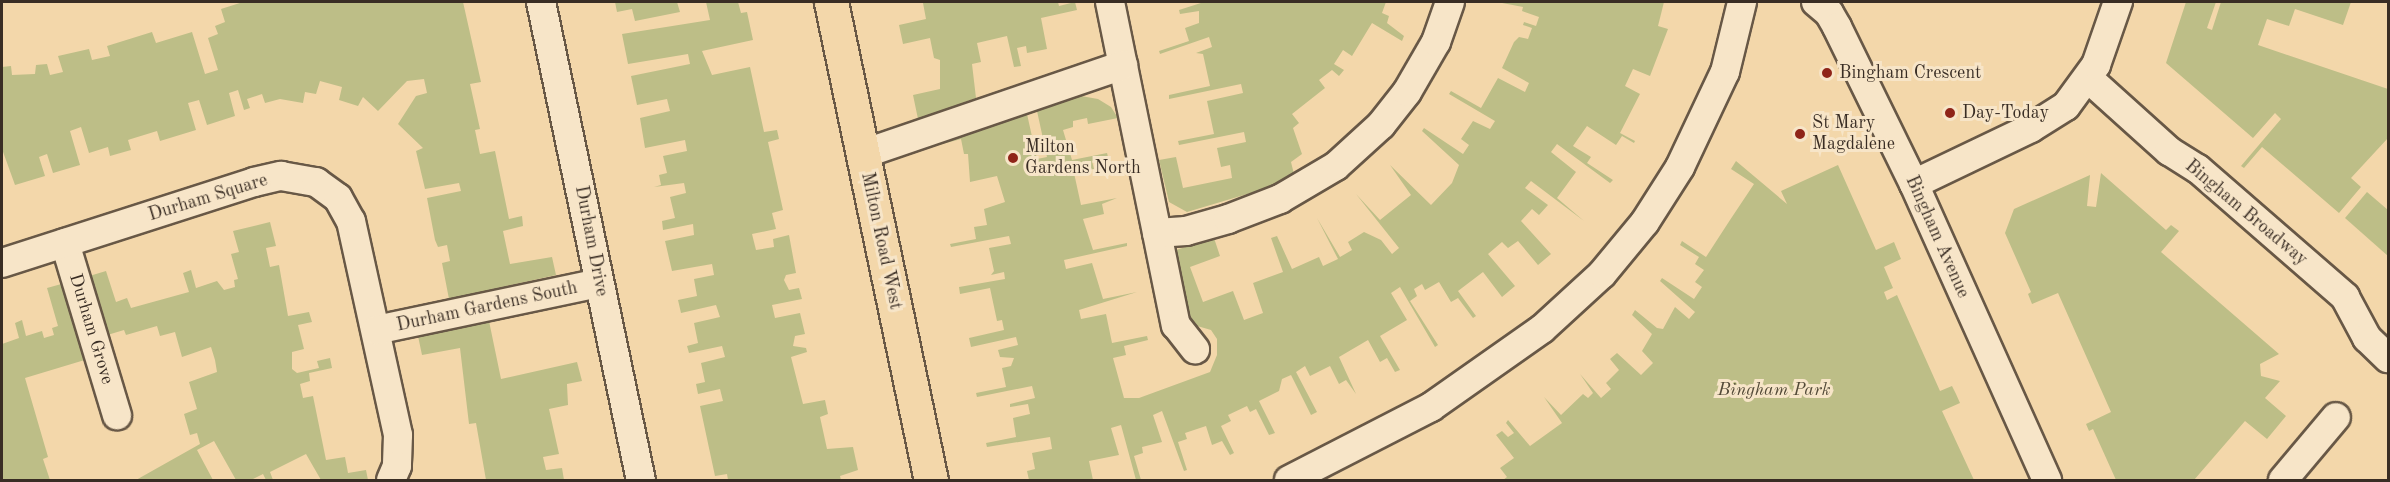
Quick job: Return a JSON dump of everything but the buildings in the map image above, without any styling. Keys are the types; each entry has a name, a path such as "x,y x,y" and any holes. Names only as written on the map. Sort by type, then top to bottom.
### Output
{"main road":[{"name":"Milton Road West","path":"831,2 931,480"}],"street":[{"name":"Durham Drive","path":"541,2 641,480"},
{"path":"1110,2 1176,325 1195,349"},
{"path":"1158,233 1210,225 1280,199 1311,182 1352,153 1407,92 1436,42 1450,2"},
{"path":"1289,480 1431,407 1542,329 1602,274 1645,222 1680,167 1725,72 1742,2"},
{"name":"Bingham Avenue","path":"1816,2 1829,13 1837,27 1914,184 2048,480"},
{"path":"1914,184 2044,121 2066,106 2089,80 2118,2"},
{"path":"863,154 1123,65"},
{"name":"Bingham Broadway","path":"2089,80 2169,152 2198,169 2345,297 2367,338 2388,358"},
{"name":"Durham Square","path":"2,263 254,182 281,176 303,178 326,187 344,206 376,330 398,435 398,459 391,480"},
{"name":"Durham Grove","path":"65,243 117,415"},
{"name":"Durham Gardens South","path":"376,330 599,283"},
{"path":"2283,480 2336,417"}],"green space":[{"path":"243,2 463,2 481,82 470,84 480,129 475,130 480,154 495,151 509,219 522,216 523,226 503,231 510,264 552,257 556,275 449,299 442,263 450,261 447,245 438,247 435,240 427,198 461,191 459,183 425,189 416,151 423,148 398,124 416,96 427,93 424,79 407,81 378,111 363,97 358,106 339,100 342,87 320,81 316,94 305,92 303,103 280,99 265,103 262,94 247,99 250,108 244,110 238,90 229,93 235,116 207,125 199,100 188,103 196,130 160,141 157,131 128,140 131,150 110,156 108,147 89,153 81,127 70,131 80,165 53,173 47,154 39,157 45,176 15,185 2,149 2,67 11,66 12,75 35,74 36,65 47,64 50,75 63,72 58,56 89,49 92,60 110,56 107,46 152,32 156,43 192,32 205,74 218,70 208,38 218,34 215,26 225,22 221,9"},
{"path":"615,2 677,2 680,12 635,21 632,9 617,12"},
{"path":"706,2 738,2 741,13 747,12 753,40 702,51 712,75 750,67 764,132 777,130 779,139 768,142 783,210 772,213 776,229 752,234 756,250 774,247 773,239 789,235 796,273 786,275 784,280 789,290 799,288 802,299 772,305 775,318 800,313 805,334 795,336 793,346 806,348 807,352 791,357 803,404 825,400 828,414 820,417 827,449 853,447 858,470 840,476 841,480 728,480 727,474 715,476 700,406 723,401 720,389 698,394 696,384 705,382 701,363 725,357 722,346 689,353 687,346 698,343 694,323 720,317 716,305 681,313 678,300 697,296 694,279 714,275 712,264 672,271 665,241 694,235 693,224 663,230 662,221 675,218 670,197 686,193 684,183 654,187 661,185 659,175 667,173 663,156 687,151 685,140 645,148 640,118 670,111 667,99 637,105 631,76 690,64 688,54 628,64 622,34 710,20"},
{"path":"1058,2 1059,6 1075,2 1077,10 1041,18 1047,49 1027,53 1026,46 1017,48 1021,66 1014,67 1007,36 977,43 981,62 972,64 976,98 918,119 913,95 940,89 940,60 934,58 930,38 903,44 899,25 926,19 923,3"},
{"path":"1204,2 1386,2 1382,13 1389,16 1387,23 1404,36 1402,41 1372,23 1352,56 1343,50 1334,64 1344,70 1339,76 1332,70 1319,80 1325,88 1292,114 1299,123 1293,128 1302,154 1291,162 1294,174 1264,189 1187,212 1169,202 1159,160 1176,157 1183,188 1232,178 1230,165 1221,167 1217,148 1246,142 1244,132 1179,145 1178,141 1214,134 1207,101 1243,93 1241,84 1169,99 1169,95 1210,86 1203,54 1196,53 1212,47 1209,37 1160,54 1159,51 1189,41 1185,28 1199,23 1199,11 1180,14 1179,10"},
{"path":"1497,2 1664,2 1658,26 1668,29 1650,76 1633,69 1625,86 1640,94 1620,133 1635,141 1634,143 1622,136 1616,145 1587,126 1573,146 1591,157 1587,163 1613,180 1610,183 1557,144 1551,152 1576,172 1557,198 1584,221 1531,181 1525,188 1548,205 1539,215 1532,209 1521,221 1551,254 1538,265 1518,241 1508,248 1502,242 1488,254 1515,286 1502,297 1483,272 1458,291 1476,316 1473,318 1458,298 1451,302 1439,282 1425,290 1422,284 1414,289 1417,296 1410,301 1438,345 1435,347 1400,287 1391,293 1407,320 1380,336 1400,370 1395,372 1387,358 1380,362 1368,340 1339,357 1356,394 1346,380 1339,384 1330,366 1310,376 1305,366 1296,372 1317,412 1311,415 1291,375 1282,379 1279,391 1259,401 1275,433 1269,435 1256,409 1250,412 1247,406 1228,415 1231,421 1221,426 1234,453 1230,455 1222,441 1212,445 1206,426 1185,433 1187,439 1178,442 1187,470 1184,471 1162,411 1153,415 1162,442 1142,447 1143,453 1134,456 1141,480 1136,480 1121,425 1111,428 1119,455 1089,461 1093,480 1029,480 1027,471 1035,469 1032,453 1052,449 1050,437 987,447 986,443 1016,437 1013,418 1030,414 1028,404 1010,407 1010,404 1035,398 1032,386 977,397 976,393 1006,387 1002,368 1011,366 1014,358 1000,357 998,350 1018,345 1016,337 971,347 969,338 1004,330 1002,320 997,321 990,288 960,294 959,287 1005,279 1004,272 991,275 994,271 989,248 1011,244 1009,236 951,247 950,244 976,239 974,227 987,225 984,209 1005,202 997,176 970,182 968,154 964,154 961,139 924,149 1027,114 1037,159 1047,157 1037,111 1081,96 1098,99 1111,107 1118,118 1088,124 1087,118 1073,121 1073,127 1063,130 1072,160 1107,153 1108,157 1092,161 1094,169 1074,173 1081,205 1117,198 1102,204 1104,214 1083,219 1093,250 1127,243 1127,246 1064,260 1066,269 1092,263 1103,299 1137,292 1079,310 1081,319 1106,314 1112,343 1147,336 1148,340 1124,346 1126,355 1113,358 1124,398 1139,398 1210,372 1217,355 1217,339 1211,330 1187,323 1173,253 1176,250 1214,238 1220,256 1190,267 1203,302 1233,291 1244,320 1263,313 1253,283 1283,272 1271,238 1277,236 1292,269 1319,257 1323,266 1338,259 1317,218 1340,257 1352,250 1348,242 1364,232 1381,240 1392,254 1399,248 1356,194 1380,220 1411,195 1390,165 1431,205 1452,183 1459,165 1422,131 1424,128 1463,154 1469,145 1461,139 1473,121 1490,129 1495,121 1449,94 1451,91 1481,108 1498,78 1525,92 1529,83 1502,68 1514,42 1519,37 1528,39 1532,28 1523,25 1524,22 1536,26 1539,17 1522,11 1523,7"},
{"path":"2186,2 2216,2 2207,28 2212,30 2221,2 2351,2 2343,25 2295,9 2289,26 2267,19 2258,45 2388,89 2388,138 2351,178 2361,187 2339,213 2262,147 2244,168 2241,166 2281,119 2275,113 2253,138 2166,63"},
{"name":"Bingham Park","path":"1736,161 1787,204 1781,191 1838,165 1876,250 1894,242 1901,259 1884,267 1893,288 1884,292 1887,300 1897,295 1940,391 1952,386 1956,394 1960,403 1942,411 1974,480 1503,480 1507,477 1500,468 1514,458 1496,435 1502,431 1508,437 1514,433 1506,423 1508,420 1530,446 1562,423 1544,397 1561,415 1583,394 1588,398 1593,393 1580,374 1601,398 1611,389 1606,383 1619,370 1610,359 1617,353 1641,375 1653,363 1642,351 1652,334 1632,315 1635,310 1657,328 1663,329 1675,307 1689,319 1695,312 1660,281 1662,278 1694,299 1702,287 1695,282 1704,270 1695,264 1699,257 1680,245 1682,241 1706,257 1754,184 1731,169"},
{"path":"2101,173 2166,230 2171,225 2179,231 2161,252 2279,354 2260,364 2261,376 2280,381 2265,398 2286,416 2267,439 2245,421 2194,480 2116,480 2093,429 2089,431 2086,424 2111,412 2058,293 2032,304 2028,294 2031,292 2005,233 2014,209 2090,175 2087,206 2096,207"},
{"path":"2367,192 2388,210 2388,256 2345,218"},
{"path":"270,222 276,246 266,248 270,267 279,265 288,316 309,312 312,322 298,325 304,349 292,352 292,369 297,373 319,368 317,361 330,358 332,368 309,373 310,381 300,384 303,398 313,396 326,460 345,457 348,473 366,470 368,480 321,480 306,454 270,472 273,480 266,480 263,474 251,480 236,480 214,441 197,450 213,480 136,480 200,444 197,433 190,435 184,414 197,409 189,382 217,372 215,360 211,347 182,357 175,332 160,336 157,326 126,335 124,330 104,336 86,277 106,271 116,302 127,298 131,308 189,292 183,273 191,270 196,288 217,281 224,290 235,287 234,280 238,279 231,254 239,252 233,231"},
{"path":"65,283 88,359 25,378 48,457 43,459 50,480 2,480 2,344 19,338 15,323 22,320 26,336 42,331 44,338 54,335 52,328 58,326 47,288"},
{"path":"489,321 501,379 577,362 582,381 567,384 568,405 549,409 559,454 543,457 546,470 562,468 564,480 486,480 476,423 469,424 460,348 422,355 418,336"}],"place":[{"name":"Bingham Crescent","path":"1827,73"},
{"name":"Day-Today","path":"1950,113"},
{"name":"St Mary Magdalene","path":"1800,134"},
{"name":"Milton Gardens North","path":"1013,158"}]}
